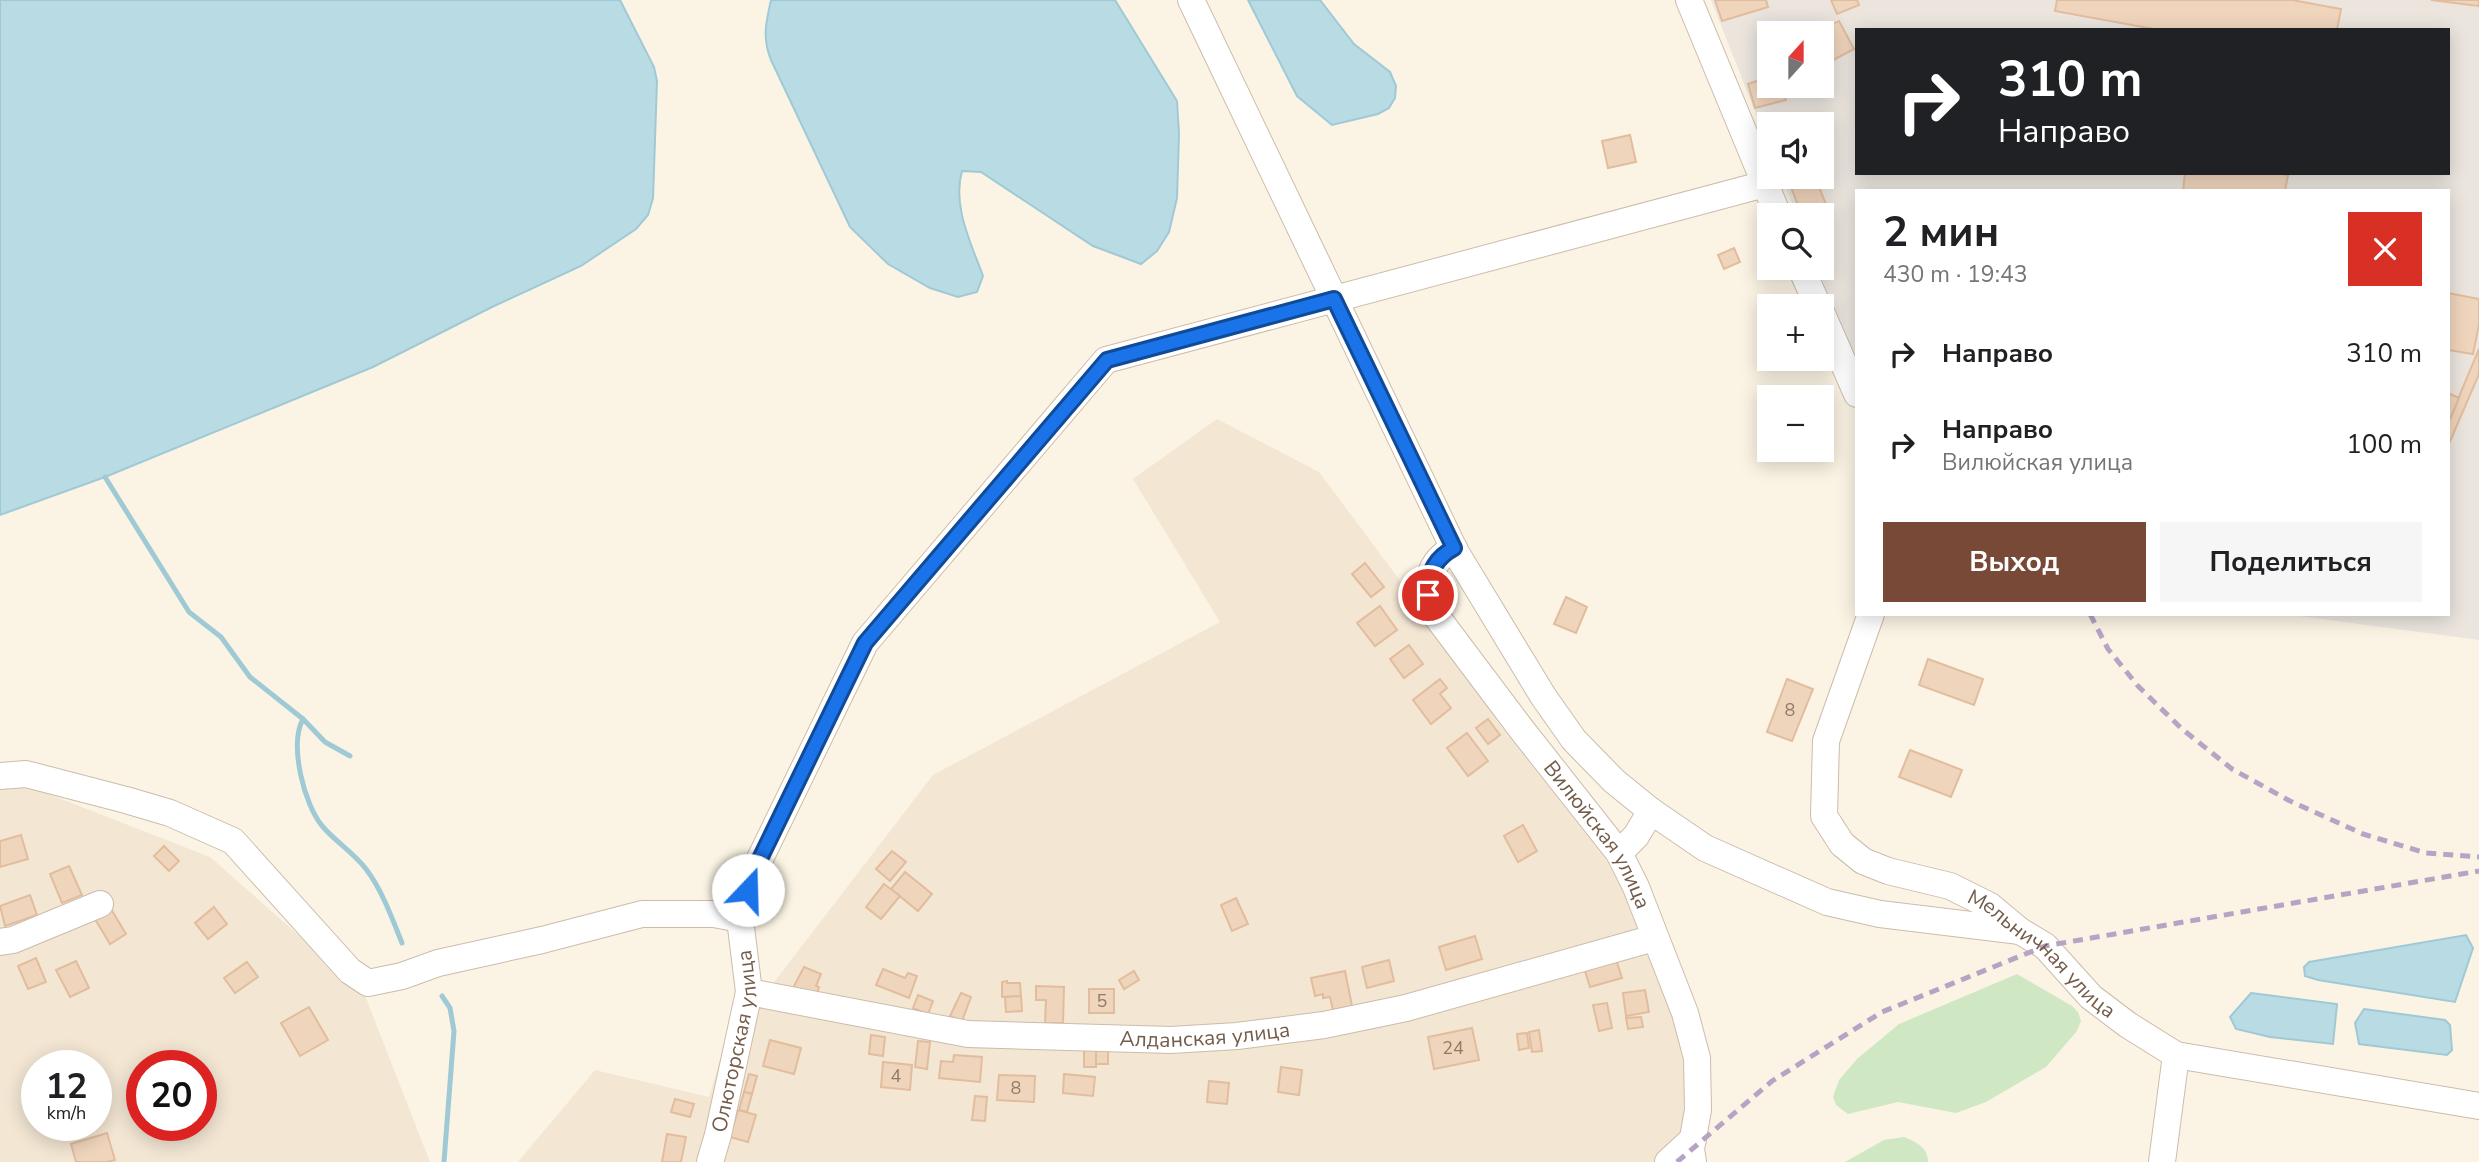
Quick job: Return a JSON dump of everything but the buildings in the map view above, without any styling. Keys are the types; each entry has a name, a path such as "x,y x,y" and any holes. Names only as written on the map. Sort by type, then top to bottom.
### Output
{"street":[{"path":"1191,0 1454,548 1543,696 1574,740 1614,781 1651,811 1705,848 1827,902 1880,914 2020,931"},
{"path":"1689,0 1757,165"},
{"path":"0,776 26,774 126,800 170,813 233,841 350,971 368,983 402,976 438,963 642,914 714,914 740,919 754,871 865,643 1107,360 1757,186"},
{"path":"1834,341 1855,389"},
{"name":"Вилюйская улица","path":"1454,548 1440,556 1429,578 1428,595 1434,612 1619,853 1644,906 1654,938 1685,1013 1697,1058 1698,1110 1693,1150"},
{"name":"Мельничная улица","path":"1870,616 1826,741 1824,816 1842,844 1863,861 1888,871 1950,887 1990,906 2020,931 2045,946 2091,997 2128,1025 2176,1055 2479,1106"},
{"path":"1619,853 1636,836 1651,811"},
{"path":"0,943 100,904"},
{"name":"Олюторская улица","path":"710,1162 749,992 740,919"},
{"name":"Алданская улица","path":"749,992 968,1034 1171,1040 1237,1036 1324,1025 1406,1008 1654,938"},
{"path":"2162,1162 2176,1055"},
{"path":"1668,1162 1693,1150"}],"shaded area":[{"path":"1711,0 2479,0 2479,640 2300,616 2450,616 2450,189 1855,189 1855,361 1834,310 1834,294 1828,294 1822,280 1834,280 1834,203 1792,203 1786,189 1834,189 1834,112 1757,112 1757,117"},
{"path":"1217,419 1319,472 1475,681 1496,720 1606,860 1648,940 1675,1012 1686,1060 1681,1162 518,1162 595,1070 709,1097 743,984 772,985 933,775 1220,622 1133,479"},
{"path":"23,784 210,857 364,993 430,1162 0,1162 0,786"}],"green space":[{"path":"2017,974 2072,1006 2081,1021 2077,1031 2046,1067 1986,1102 1956,1113 1898,1102 1848,1114 1836,1105 1833,1097 1839,1080 1857,1059 1899,1024"},
{"path":"1904,1137 1921,1146 1928,1162 1845,1162 1884,1140"}],"water":[{"path":"0,0 620,0 654,67 657,81 653,198 648,215 636,229 581,266 373,367 105,477 0,515"},
{"path":"771,0 1115,0 1177,101 1177,198 1169,232 1157,251 1141,264 1093,246 981,172 962,171 959,198 961,211 983,276 977,292 958,297 930,288 888,264 850,227 771,60 766,23"},
{"path":"1248,0 1320,0 1354,44 1390,72 1396,86 1395,98 1389,108 1378,114 1332,125 1297,96"},
{"path":"2466,935 2473,948 2455,1002 2305,976 2304,967 2309,962"},
{"path":"2251,993 2337,1004 2333,1044 2270,1037 2236,1029 2230,1017"},
{"path":"2364,1009 2445,1020 2450,1025 2452,1050 2447,1055 2359,1044 2355,1023"}],"waterway":[{"path":"105,477 189,612 221,637 250,677 303,719 325,742 350,756"},
{"path":"303,719 299,730 298,759 310,804 323,827 372,877 402,943"},
{"path":"442,996 450,1008 454,1031 444,1162"}],"railway":[{"path":"2091,616 2108,649 2138,686 2182,729 2232,769 2290,801 2363,834 2426,853 2479,857"},
{"path":"1677,1162 1772,1081 1882,1012 2045,946 2479,871"}],"route":[{"path":"748,890 754,871 865,643 1107,360 1334,299 1454,548 1440,556 1431,572 1428,595"}]}
